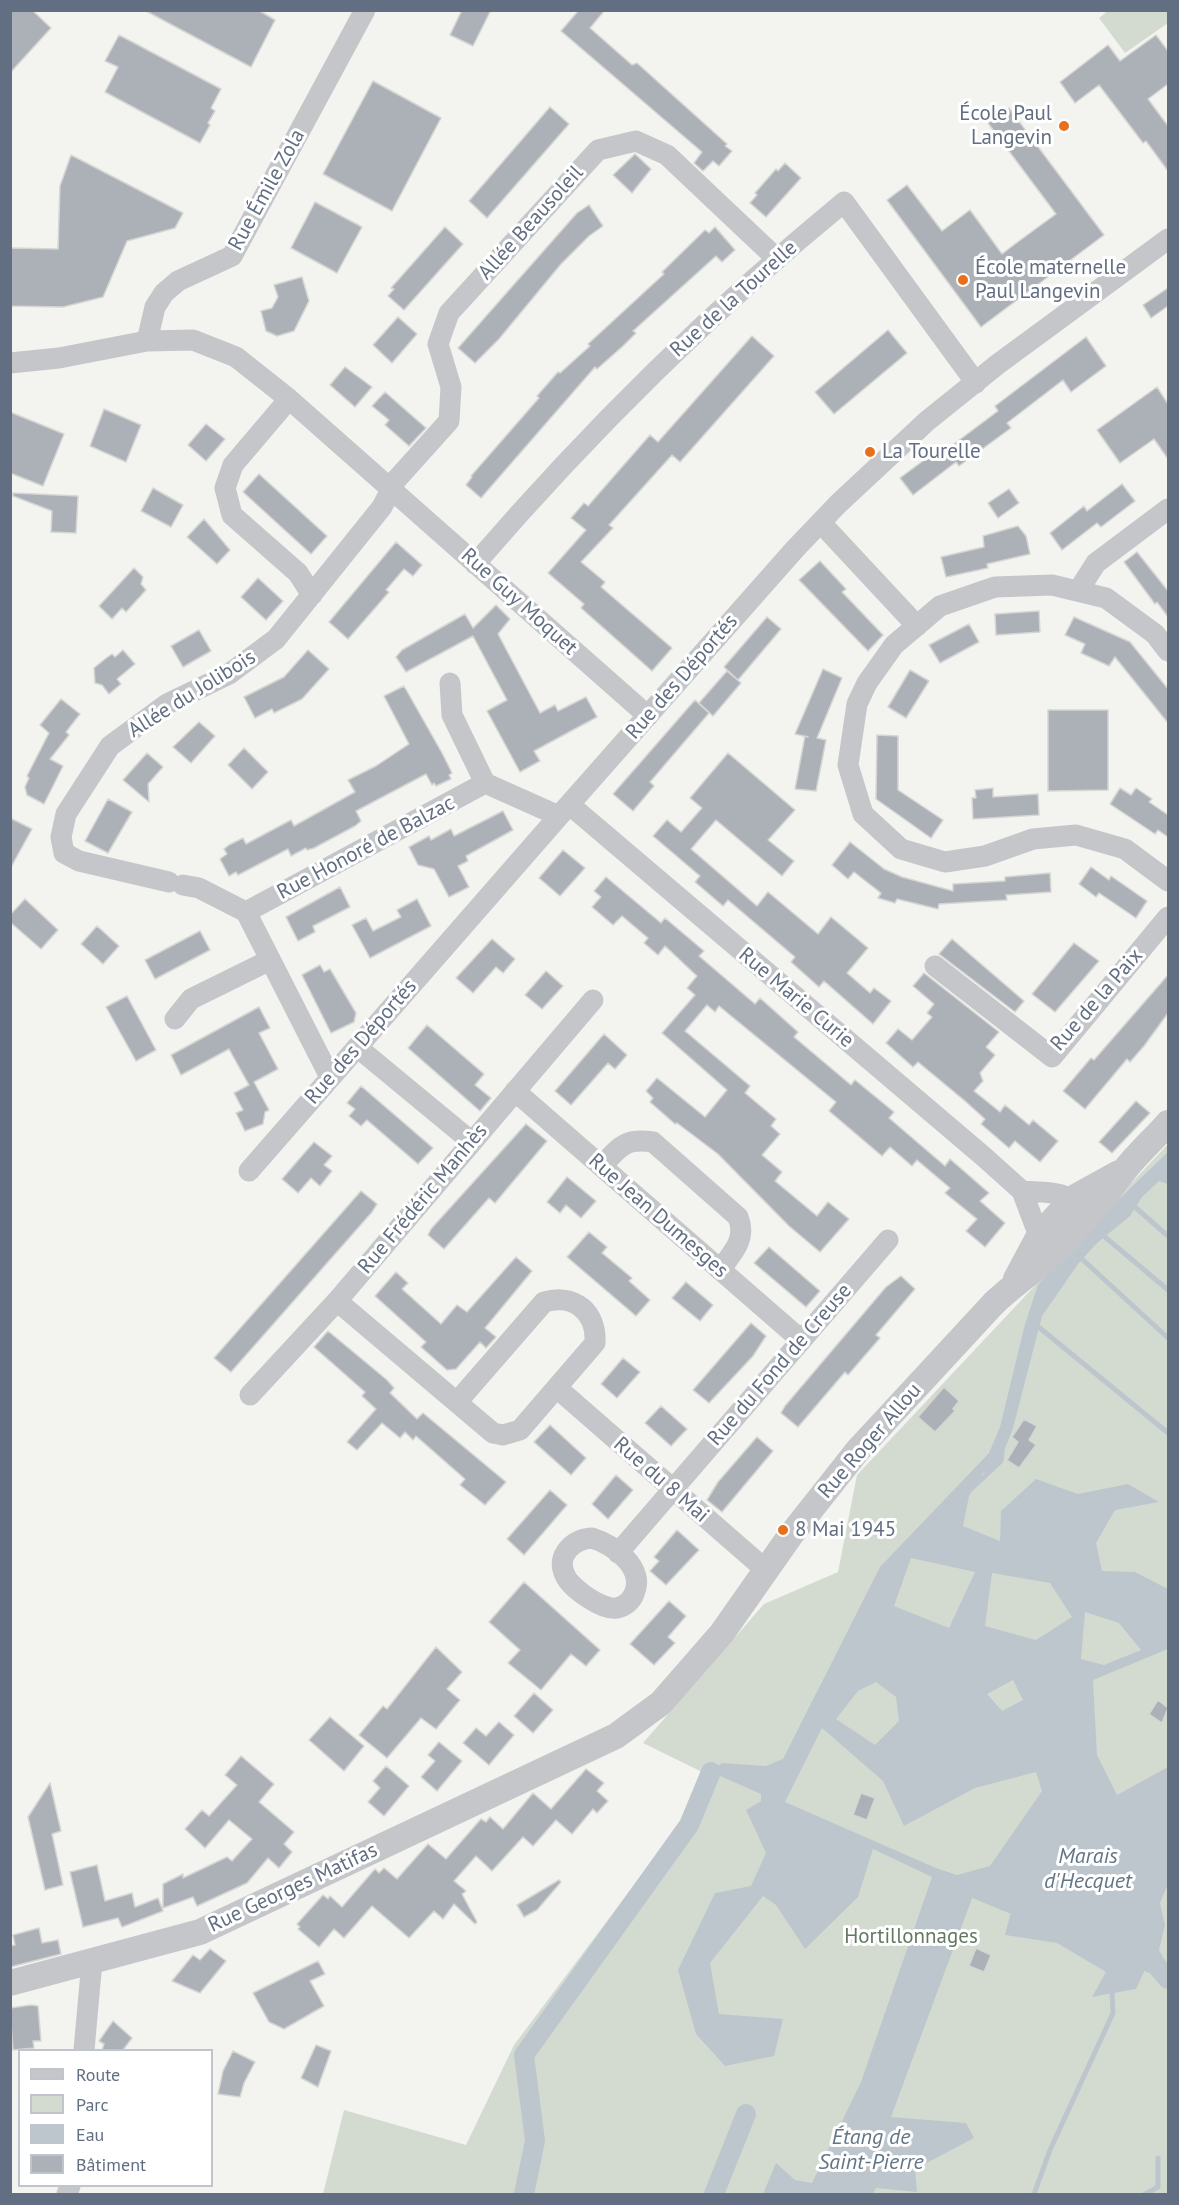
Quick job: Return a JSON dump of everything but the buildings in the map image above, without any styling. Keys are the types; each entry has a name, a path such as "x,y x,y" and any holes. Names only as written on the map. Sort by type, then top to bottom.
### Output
{"street":[{"name":"Rue Émile Zola","path":"147,341 155,307 164,293 178,281 232,256 365,10"},
{"name":"Allée Beausoleil","path":"390,488 449,421 452,387 438,344 449,313 598,150 636,141 667,155 776,258"},
{"name":"Rue de la Tourelle","path":"476,564 631,393 776,258 844,202 976,383"},
{"name":"Rue des Déportés","path":"249,1172 564,811 820,523 927,421 1168,239"},
{"name":"Rue Guy Moquet","path":"10,363 59,358 147,341 193,340 236,357 289,399 648,716"},
{"path":"289,399 233,465 225,488 232,515 298,573 312,595"},
{"name":"Allée du Jolibois","path":"246,912 199,888 79,861 64,853 61,837 66,814 110,746 167,704 229,674 276,639 382,507 390,488"},
{"path":"1078,591 1096,563 1168,509"},
{"path":"820,523 917,626"},
{"path":"1168,651 1155,634 1106,598 1052,585 995,587 940,606 894,645 867,683 857,704 848,765 863,814 901,849 945,862 985,856 1033,839 1076,835 1125,849 1168,881"},
{"path":"450,683 452,715 485,783 564,811"},
{"name":"Rue Honoré de Balzac","path":"246,912 485,783"},
{"name":"Rue Marie Curie","path":"564,811 1022,1191"},
{"path":"246,912 268,961 330,1077"},
{"name":"Rue de la Paix","path":"935,966 1052,1057 1168,917"},
{"path":"175,1019 191,999 268,961"},
{"name":"Rue Frédéric Manhès","path":"250,1395 337,1301 593,1000"},
{"path":"357,1047 472,1142"},
{"name":"Rue Jean Dumesges","path":"515,1091 801,1340"},
{"name":"Rue Roger Allou","path":"616,1736 661,1703 722,1633 858,1450 1013,1285 1038,1269 1105,1198 1125,1169 1168,1123"},
{"path":"602,1166 620,1145 636,1140 653,1142 738,1217 743,1229 740,1242 720,1270"},
{"name":"Rue Roger Allou","path":"1013,1285 1039,1236 1072,1199 1125,1169"},
{"path":"1022,1191 1059,1194 1072,1199 1076,1202 1071,1234 1039,1236 1022,1191"},
{"name":"Rue du Fond de Creuse","path":"618,1553 888,1240"},
{"path":"337,1301 457,1402 494,1433 512,1434 520,1431 595,1343 596,1332 593,1320 577,1303 555,1299 544,1302 457,1402"},
{"name":"Rue du 8 Mai","path":"557,1388 767,1571"},
{"name":"Rue Georges Matifas","path":"10,1983 200,1932 616,1736"},
{"path":"84,2049 92,1961"}],"green space":[{"path":"1109,10 1168,11 1168,23 1125,53 1099,18"},
{"name":"Hortillonnages","path":"1168,1144 1168,2194 323,2194 344,2110 466,2145 514,2045 679,1825 702,1772 643,1743 764,1604 838,1572 857,1475"}],"water":[{"name":"Marais d'Hecquet","path":"1168,1152 1168,1184 1159,1181 1142,1197 1130,1216 1096,1244 1078,1264 1042,1316 1013,1428 1001,1459 989,1471 983,1473 969,1496 963,1526 1000,1541 1001,1511 1036,1479 1078,1494 1128,1484 1159,1502 1115,1510 1096,1543 1102,1571 1135,1572 1168,1589 1168,1649 1093,1680 1097,1755 1117,1795 1168,1767 1168,1884 1160,1903 1165,1925 1159,1950 1168,1967 1168,1978 1150,1959 1136,1989 1092,1997 1106,1972 1057,1943 1005,1935 1012,1908 1005,1899 974,1893 891,2117 966,2123 974,2138 915,2169 917,2192 876,2188 873,2194 763,2194 776,2163 795,2180 812,2183 861,2082 932,1877 873,1849 858,1897 805,1949 776,1905 763,1896 710,1963 719,2014 783,2019 774,2056 725,2066 696,2034 678,1970 715,1893 751,1886 766,1853 746,1810 761,1801 761,1794 711,1772 722,1763 766,1766 783,1759 880,1567 989,1453 1000,1427 1025,1324 1038,1285 1098,1219","holes":["911,1558 975,1572 949,1628 894,1606","992,1573 1050,1583 1072,1617 1036,1640 985,1626","1085,1612 1119,1623 1141,1650 1104,1665 1081,1659","1013,1680 1023,1700 1002,1711 987,1694","876,1682 896,1697 899,1721 875,1745 836,1719 858,1691","822,1728 883,1781 904,1826 975,1788 1036,1772 1042,1791 990,1866 957,1875 785,1802"]}],"waterway":[{"path":"1136,1208 1168,1236"},
{"path":"1105,1237 1168,1290"},
{"path":"1082,1259 1168,1338"},
{"path":"1035,1324 1168,1433"},
{"path":"971,1489 1001,1461 1002,1453"},
{"path":"524,2194 535,2141 524,2055 689,1825 711,1772"},
{"path":"972,1887 1030,1911"},
{"path":"1124,1951 1156,1965 1168,1979"},
{"path":"1034,2194 1050,2150 1113,2013 1112,1993"},
{"path":"714,2194 746,2114"},
{"path":"1145,2194 1158,2187 1158,2158"}],"place":[{"name":"École Paul Langevin","path":"1064,126"},
{"name":"École maternelle Paul Langevin","path":"963,280"},
{"name":"La Tourelle","path":"870,452"},
{"name":"8 Mai 1945","path":"783,1530"}],"water label":[{"name":"Étang de Saint-Pierre","path":"871,2150"}]}
